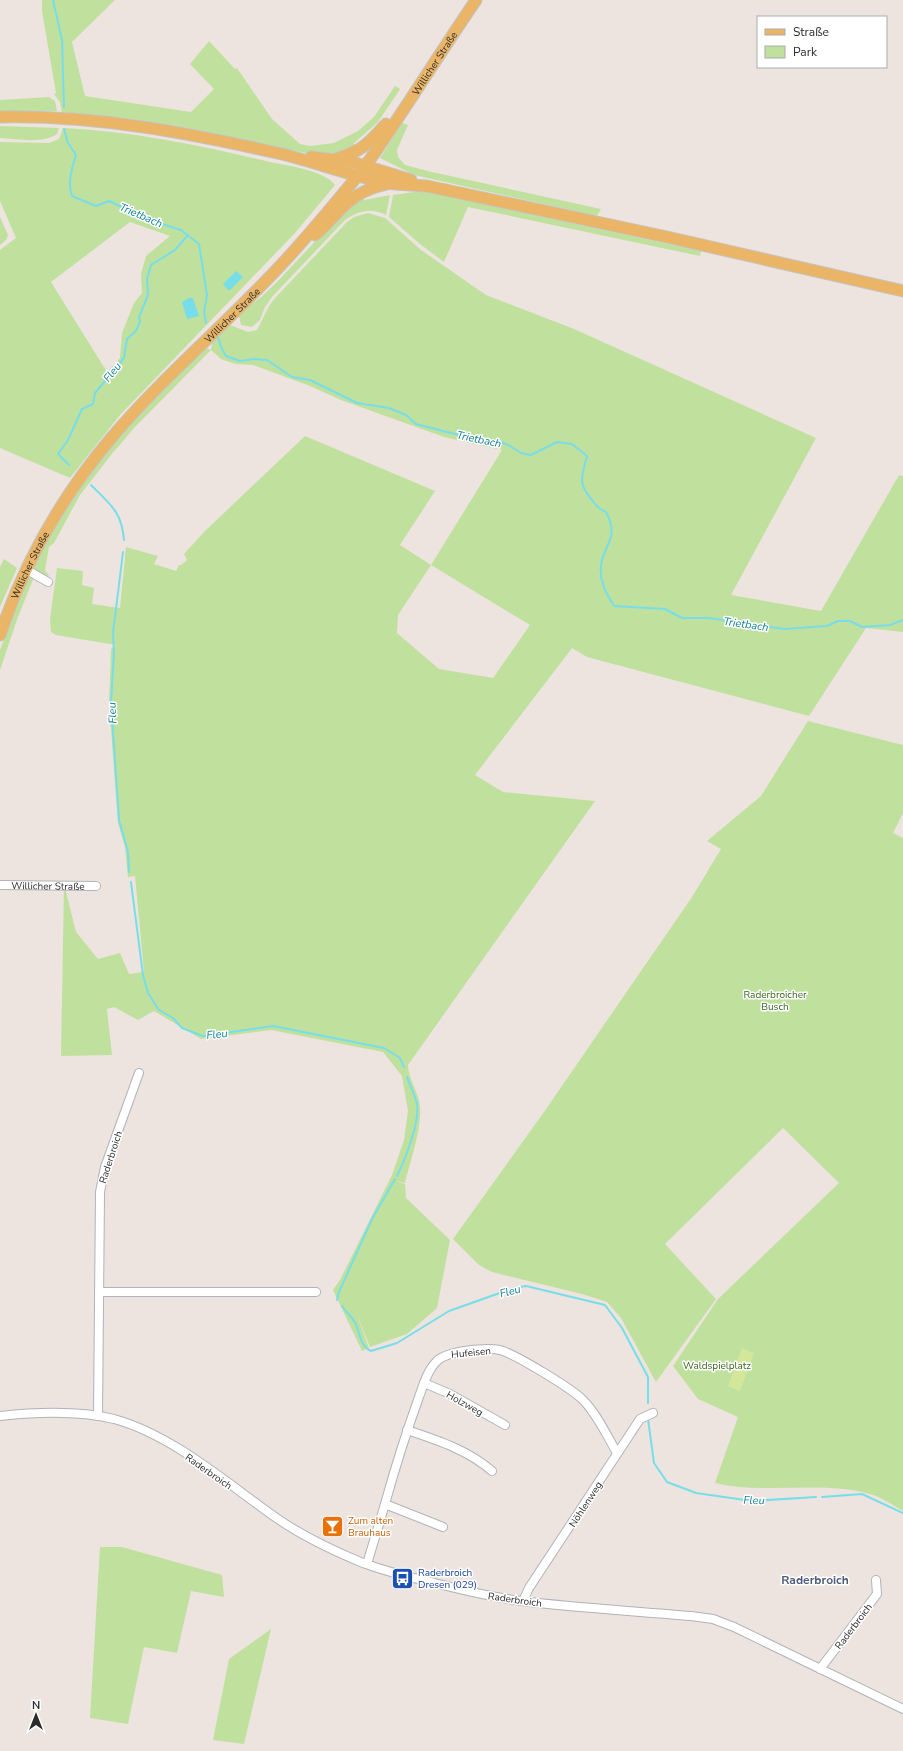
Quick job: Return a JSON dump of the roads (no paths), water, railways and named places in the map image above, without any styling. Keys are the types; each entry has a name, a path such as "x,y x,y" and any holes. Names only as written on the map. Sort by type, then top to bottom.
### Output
{"main road":[{"name":"Willicher Straße","path":"0,635 27,570 66,500 108,442 139,407 299,245 357,176 476,0"},
{"path":"333,160 357,151 367,145 410,97"},
{"path":"0,117 79,118 150,127 284,155 357,176 390,183 427,186 675,238 903,291"},
{"path":"284,155 333,160 364,166 418,181 427,186"},
{"path":"299,245 314,236 355,195 373,187 390,183"}],"street":[{"path":"27,570 48,582"},
{"name":"Willicher Straße","path":"0,885 96,886"},
{"name":"Raderbroich","path":"98,1416 99,1202 101,1182 139,1073"},
{"path":"99,1292 316,1292"},
{"name":"Hufeisen","path":"367,1564 407,1430 424,1383 433,1365 443,1356 486,1349 502,1351 578,1395 587,1405 617,1453"},
{"name":"Holzweg","path":"424,1383 450,1394 505,1425"},
{"name":"Raderbroich","path":"0,1416 45,1413 98,1416 127,1423 150,1434 214,1473 289,1527 326,1546 367,1564 396,1574 454,1588 523,1601 707,1618 734,1627 903,1709"},
{"name":"Nöhlenweg","path":"523,1601 529,1588 640,1419 653,1413"},
{"path":"407,1430 446,1443 483,1463 492,1471"},
{"path":"385,1504 443,1527"},
{"name":"Raderbroich","path":"820,1669 877,1594 876,1580"}],"water":[{"path":"236,271 243,277 230,290 228,290 223,284"},
{"path":"189,298 193,298 199,316 187,319 182,302"}],"waterway":[{"name":"Trietbach","path":"53,0 62,40 64,107"},
{"name":"Trietbach","path":"64,129 68,143 76,155 70,181 72,196 96,206 109,201 149,220 181,230 199,244 207,295 204,311 206,323"},
{"name":"Fleu","path":"69,465 58,454 68,440 82,409 93,404 95,393 124,358 127,339 136,331 140,322 139,317 148,295 147,279 151,265 175,250 188,235"},
{"name":"Trietbach","path":"218,337 226,356 240,361 254,359 267,360 292,377 310,380 357,403 389,408 406,415 416,424 486,442 499,441 521,453 531,455 557,442 572,444 587,456 582,474 584,489 596,506 606,512 610,521 612,529 610,540 601,565 601,576 604,587 614,606 665,609 682,618 709,618 784,629 827,626 838,621 850,621 862,627 890,625 903,620"},
{"name":"Fleu","path":"91,485 109,503 118,515 123,530 124,540"},
{"name":"Fleu","path":"123,552 113,633 114,653 111,703 119,820 128,852 129,872"},
{"name":"Fleu","path":"131,882 143,975 148,993 159,1010 173,1018 182,1028 203,1036 273,1026 384,1048 400,1058 404,1067"},
{"name":"Fleu","path":"397,1176 411,1141 417,1112 417,1104 407,1077"},
{"name":"Fleu","path":"337,1300 339,1292 372,1219 395,1179"},
{"name":"Fleu","path":"342,1306 356,1324 362,1343 371,1351 397,1343 449,1311 514,1288 526,1286 605,1305 622,1328 648,1377 648,1403"},
{"name":"Fleu","path":"648,1419 654,1463 667,1482 696,1493 752,1501 816,1497"},
{"name":"Fleu","path":"822,1497 862,1494 903,1513"}],"place":[{"name":"Zum alten Brauhaus","path":"333,1526"},
{"name":"Raderbroich Dresen (029)","path":"403,1578"}],"district":[{"name":"Raderbroich","path":"815,1580"}],"park label":[{"name":"Raderbroicher Busch","path":"775,1000"},
{"name":"Waldspielplatz","path":"717,1365"}]}
